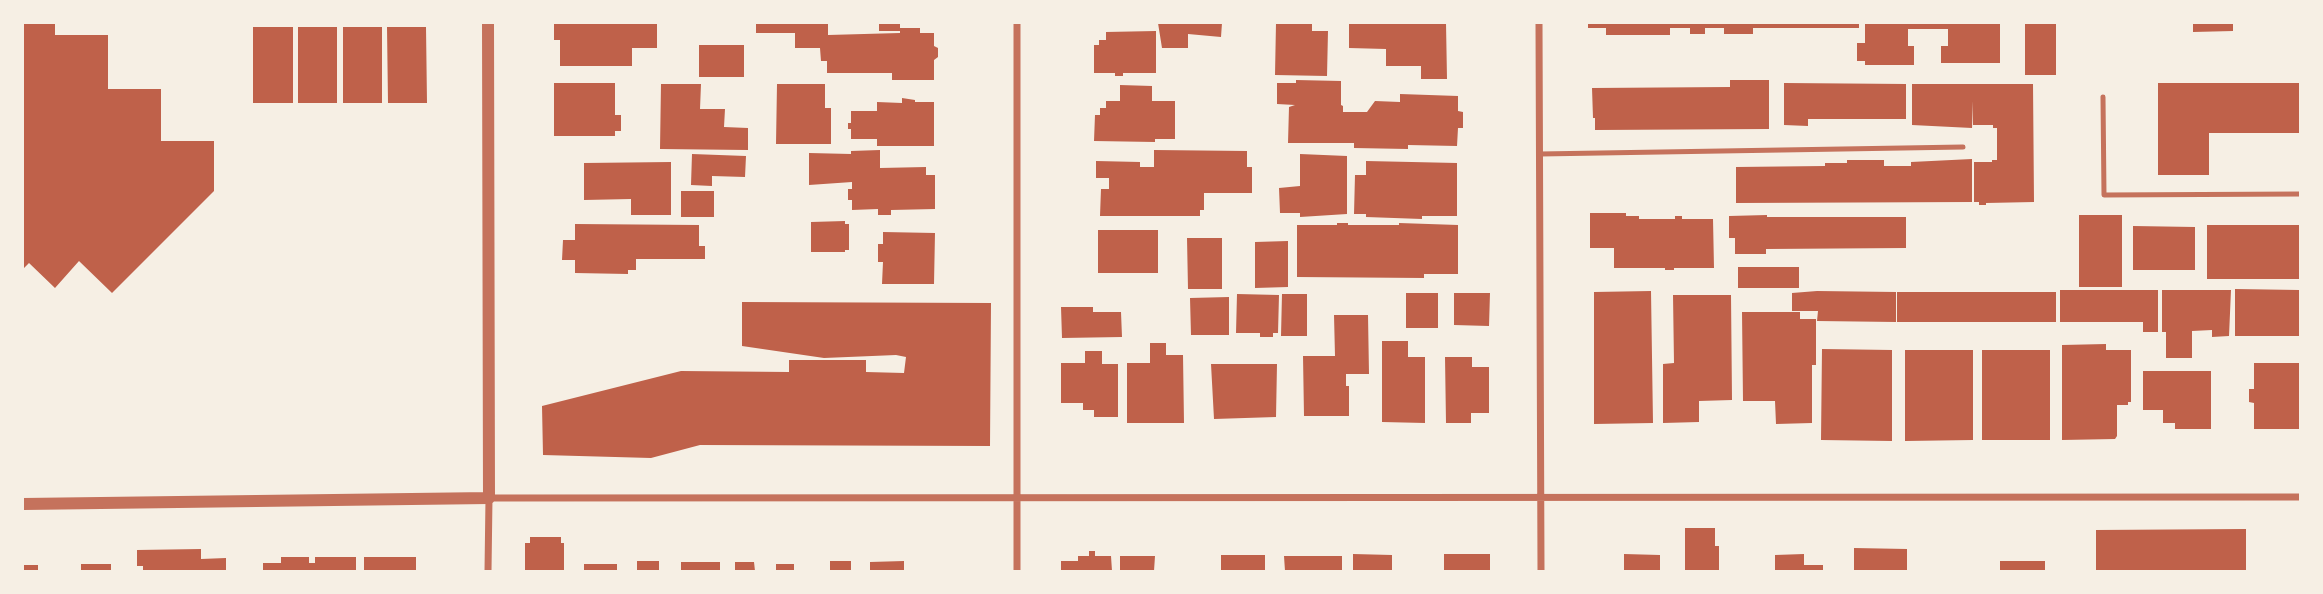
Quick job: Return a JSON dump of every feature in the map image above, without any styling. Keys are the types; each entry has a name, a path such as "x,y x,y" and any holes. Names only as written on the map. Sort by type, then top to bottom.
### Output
{"street":[{"path":"488,23 488,571"},
{"path":"1017,23 1017,571"},
{"path":"1539,23 1541,571"},
{"path":"23,504 489,498 2300,497"}],"lane":[{"path":"2103,97 2104,195 2300,194"},
{"path":"1540,154 1963,147"}],"building":[{"path":"23,23 55,23 55,35 108,35 108,89 161,89 161,141 214,141 214,191 112,293 79,261 55,288 29,263 23,269"},
{"path":"554,23 657,23 657,48 632,48 632,66 560,66 560,40 554,40"},
{"path":"756,23 828,23 828,35 900,33 879,31 879,23 900,23 900,28 920,28 920,33 934,33 934,46 938,48 938,57 934,60 934,80 892,80 892,73 827,73 827,61 821,61 820,48 795,48 795,33 756,33"},
{"path":"1158,23 1222,23 1221,37 1188,34 1188,48 1162,48"},
{"path":"1276,23 1312,23 1312,31 1328,31 1327,76 1275,75"},
{"path":"1349,23 1446,23 1447,79 1421,79 1421,66 1386,66 1386,49 1349,48"},
{"path":"1588,23 1859,23 1859,28 1753,28 1753,34 1724,34 1724,28 1705,28 1705,34 1690,34 1690,28 1670,28 1670,35 1606,35 1606,28 1588,28"},
{"path":"1865,23 2000,23 2000,63 1941,63 1941,46 1948,46 1948,29 1908,29 1908,46 1914,46 1914,65 1865,65 1865,61 1857,61 1857,43 1865,43"},
{"path":"2025,23 2056,23 2056,75 2025,75"},
{"path":"2193,23 2233,23 2233,31 2193,32"},
{"path":"253,27 293,27 293,103 253,103"},
{"path":"298,27 337,27 337,103 298,103"},
{"path":"343,27 382,27 382,103 343,103"},
{"path":"387,27 426,27 427,103 388,103"},
{"path":"1156,31 1156,73 1123,73 1123,76 1115,76 1115,73 1094,73 1094,45 1099,45 1099,40 1106,40 1106,32"},
{"path":"699,45 744,45 744,77 699,77"},
{"path":"1296,80 1341,81 1343,112 1367,112 1375,101 1400,102 1400,94 1458,96 1458,111 1463,112 1463,128 1458,128 1457,146 1408,145 1408,149 1354,148 1354,143 1288,143 1289,107 1295,105 1277,104 1277,83 1296,83"},
{"path":"1730,80 1769,80 1769,129 1595,130 1592,88 1730,87"},
{"path":"554,83 615,83 615,115 621,115 621,131 615,131 615,136 554,136"},
{"path":"1784,83 1906,84 1906,119 1808,119 1808,126 1784,125"},
{"path":"2158,83 2300,83 2300,133 2209,133 2209,175 2158,175"},
{"path":"661,84 701,84 700,109 725,109 724,127 748,128 748,150 660,149"},
{"path":"777,84 825,84 825,108 831,108 831,144 776,144"},
{"path":"1912,84 2033,84 2034,202 1979,205 1979,202 1974,202 1974,162 1997,160 1997,128 1993,128 1993,125 1973,125 1973,101 1972,128 1912,125"},
{"path":"1120,85 1152,86 1152,101 1175,101 1175,139 1155,139 1155,142 1094,141 1095,115 1100,115 1100,108 1106,108 1106,101 1120,101"},
{"path":"902,98 915,102 934,102 934,146 877,146 877,139 851,139 848,123 851,123 851,111 877,111 877,102 902,103"},
{"path":"880,150 880,168 926,167 926,175 935,175 935,209 891,210 891,215 878,215 878,209 852,210 848,189 852,189 852,182 809,185 809,153 851,154 851,151"},
{"path":"1154,150 1247,151 1247,167 1252,167 1252,193 1204,193 1204,210 1200,210 1200,216 1100,216 1101,189 1109,189 1109,178 1096,178 1096,161 1140,162 1140,167 1154,167"},
{"path":"692,154 746,156 745,177 712,176 712,186 691,185"},
{"path":"1300,154 1347,156 1347,214 1300,217 1300,213 1280,213 1279,188 1300,186"},
{"path":"1972,159 1972,202 1736,203 1736,167 1825,166 1825,163 1847,163 1847,160 1884,160 1884,166 1911,166 1911,162"},
{"path":"1366,161 1457,163 1457,216 1422,216 1422,219 1366,217 1366,214 1354,214 1355,175 1366,175"},
{"path":"671,162 671,215 631,215 631,199 584,200 584,163"},
{"path":"681,191 714,191 714,217 681,217"},
{"path":"1590,213 1626,213 1626,216 1639,216 1639,219 1675,219 1675,216 1682,216 1682,219 1713,219 1714,268 1614,268 1614,248 1590,248"},
{"path":"2079,215 2122,215 2122,287 2079,287"},
{"path":"1729,216 1906,217 1906,248 1766,249 1766,254 1735,254 1735,238 1729,238"},
{"path":"845,221 845,224 849,224 849,250 811,252 811,222"},
{"path":"575,224 699,225 699,246 705,246 705,259 636,259 636,270 628,270 628,274 575,273 575,260 562,260 563,240 575,240"},
{"path":"1297,225 1458,225 1458,274 1424,274 1424,278 1297,277"},
{"path":"2207,225 2300,225 2300,279 2207,279"},
{"path":"2133,226 2195,227 2195,270 2133,270"},
{"path":"1098,230 1158,230 1158,273 1098,273"},
{"path":"883,232 935,233 934,284 882,284 883,262 878,262 878,244 883,244"},
{"path":"1187,238 1222,238 1222,289 1188,289"},
{"path":"1288,241 1288,287 1255,288 1255,242"},
{"path":"1738,267 1799,267 1799,288 1738,288"},
{"path":"2235,289 2299,290 2299,336 2235,336"},
{"path":"2060,290 2158,290 2158,332 2143,332 2143,322 2060,322"},
{"path":"2162,290 2231,290 2229,336 2212,337 2212,330 2192,331 2192,358 2166,358 2166,332 2162,332"},
{"path":"1651,291 1653,423 1594,424 1594,292"},
{"path":"1896,292 1896,322 1817,321 1818,311 1792,311 1792,293"},
{"path":"1897,292 2056,292 2056,322 1897,322"},
{"path":"1406,293 1438,293 1438,328 1406,328"},
{"path":"1454,293 1490,293 1489,326 1454,325"},
{"path":"1237,294 1279,295 1278,333 1273,333 1273,337 1260,337 1260,333 1236,333"},
{"path":"1282,294 1307,294 1307,336 1281,336"},
{"path":"1673,295 1731,295 1732,400 1699,401 1699,422 1663,423 1663,364 1674,363"},
{"path":"1229,297 1229,335 1191,335 1190,298"},
{"path":"742,302 991,303 990,446 700,445 651,458 543,455 542,406 681,371 789,372 789,360 866,360 866,372 904,373 906,357 896,355 824,358 742,346"},
{"path":"1061,307 1093,307 1093,312 1121,312 1122,337 1062,338"},
{"path":"1742,312 1800,312 1800,319 1816,319 1816,365 1812,365 1812,423 1776,424 1775,401 1743,401"},
{"path":"1334,315 1368,315 1369,374 1346,374 1346,386 1349,386 1349,416 1304,416 1303,356 1335,356"},
{"path":"1382,341 1408,341 1408,357 1425,357 1425,423 1382,422"},
{"path":"1150,343 1166,343 1166,355 1183,355 1184,423 1127,423 1127,363 1150,363"},
{"path":"2106,344 2106,350 2131,350 2131,402 2128,402 2128,405 2117,405 2117,436 2115,439 2062,440 2062,345"},
{"path":"1822,349 1892,350 1892,441 1821,440"},
{"path":"1905,350 1973,350 1973,440 1905,441"},
{"path":"1982,350 2050,350 2050,440 1982,440"},
{"path":"1085,351 1102,351 1102,364 1118,364 1118,417 1094,417 1094,410 1083,410 1083,403 1061,403 1061,363 1085,363"},
{"path":"1445,357 1472,357 1472,367 1489,367 1489,413 1471,413 1471,423 1446,423"},
{"path":"2254,363 2299,363 2299,429 2254,429 2254,403 2249,402 2249,389 2254,389"},
{"path":"1211,364 1277,364 1276,417 1214,419"},
{"path":"2143,371 2211,371 2211,429 2175,429 2175,423 2163,423 2163,410 2143,410"},
{"path":"1685,528 1715,528 1715,546 1719,546 1719,571 1685,571"},
{"path":"2246,529 2246,571 2096,571 2096,530"},
{"path":"530,537 561,537 561,543 564,543 564,571 525,571 525,543 530,543"},
{"path":"1854,548 1907,549 1907,571 1854,571"},
{"path":"201,549 201,559 226,558 226,571 143,571 143,566 137,566 137,550"},
{"path":"1089,551 1095,551 1095,556 1111,556 1112,571 1061,571 1061,561 1078,561 1078,556 1089,556"},
{"path":"1353,554 1392,555 1392,571 1353,571"},
{"path":"1444,554 1490,554 1490,571 1444,571"},
{"path":"1624,554 1660,555 1660,571 1624,571"},
{"path":"1804,554 1804,565 1823,565 1823,571 1775,571 1775,555"},
{"path":"1221,555 1265,555 1265,571 1221,571"},
{"path":"1120,556 1155,556 1154,571 1120,571"},
{"path":"1284,556 1342,556 1342,571 1285,571"},
{"path":"281,557 309,557 309,563 315,563 315,557 356,557 356,571 263,571 263,563 281,563"},
{"path":"364,557 416,557 416,571 364,571"},
{"path":"637,561 659,561 659,571 637,571"},
{"path":"830,561 851,561 851,571 830,571"},
{"path":"904,561 904,571 870,571 870,562"},
{"path":"2000,561 2045,561 2045,571 2000,571"},
{"path":"681,562 720,562 720,571 681,571"},
{"path":"735,562 754,562 755,571 735,571"},
{"path":"81,564 111,564 111,571 81,571"},
{"path":"584,564 617,564 617,571 584,571"},
{"path":"776,564 794,564 794,571 776,571"},
{"path":"23,565 38,565 38,571 23,571"}]}
